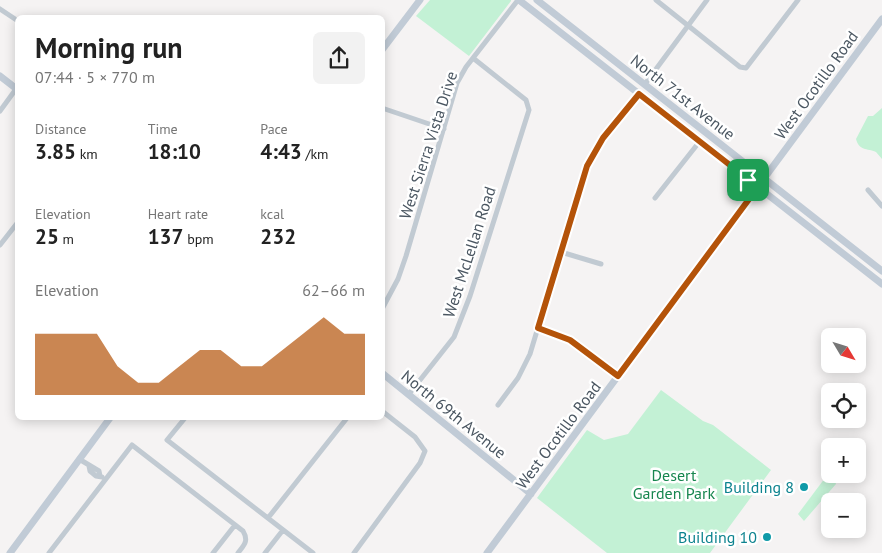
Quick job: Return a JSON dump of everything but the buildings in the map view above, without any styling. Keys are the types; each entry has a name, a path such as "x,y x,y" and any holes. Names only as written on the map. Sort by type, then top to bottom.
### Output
{"street":[{"path":"385,46 420,0"},
{"name":"West Sierra Vista Drive","path":"385,303 398,279 458,83 473,58 518,0"},
{"name":"North 71st Avenue","path":"518,0 882,284"},
{"name":"North 71st Avenue","path":"538,0 882,271"},
{"path":"656,0 740,67 746,68 798,0"},
{"path":"645,84 707,0"},
{"path":"0,9 15,19"},
{"name":"West Ocotillo Road","path":"487,553 882,19"},
{"name":"West McLellan Road","path":"409,394 454,337 470,296 529,105 526,100 473,58"},
{"path":"0,76 15,87"},
{"path":"0,111 15,92"},
{"path":"498,405 525,367 594,151 639,94"},
{"path":"385,109 444,129"},
{"path":"655,198 700,141"},
{"path":"868,190 882,206"},
{"path":"0,245 15,226"},
{"path":"561,252 601,264"},
{"path":"538,328 570,340 618,376"},
{"name":"North 69th Avenue","path":"385,375 531,494"},
{"path":"354,553 420,463 425,451 415,436 385,412"},
{"path":"10,553 108,420"},
{"path":"183,420 167,440 313,553"},
{"path":"268,518 345,420"},
{"path":"49,553 132,445 235,525 246,537 246,543 238,553"},
{"path":"79,458 89,466 90,471 105,480"},
{"path":"213,553 235,525"},
{"path":"265,553 283,530"}],"green space":[{"path":"430,0 511,1 469,56 416,16"},
{"path":"882,108 882,159 876,152 859,146 856,139 868,116 873,116"},
{"name":"Desert Garden Park","path":"661,390 703,421 713,425 771,470 710,553 607,553 537,498 587,430 604,440 628,434"},
{"path":"821,483 836,483 828,493 821,493 821,501 804,521 798,514"}],"place":[{"name":"Building 8","path":"804,487"},
{"name":"Building 10","path":"767,537"}],"route":[{"path":"639,94 748,180 758,187 618,376 570,340 554,332 538,328 587,166 603,138 639,94"}]}
